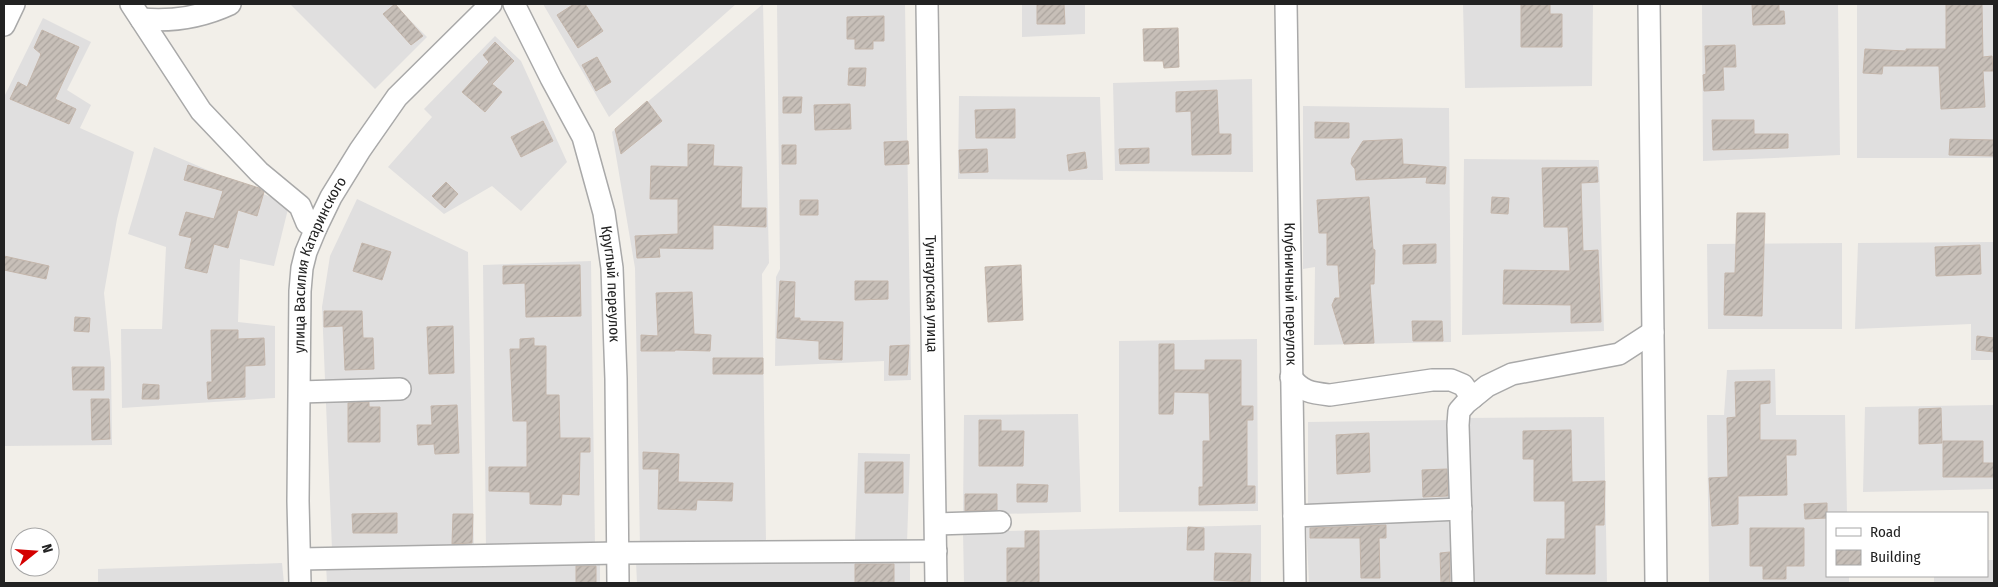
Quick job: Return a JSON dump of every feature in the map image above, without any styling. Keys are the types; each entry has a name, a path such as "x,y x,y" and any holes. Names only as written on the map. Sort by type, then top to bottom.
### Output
{"street":[{"path":"4,25 14,4"},
{"path":"136,11 158,21 180,19 213,12 230,4"},
{"name":"улица Василия Катаринского","path":"300,583 301,283 306,252 332,197 360,150 397,97 491,4"},
{"name":"Круглый переулок","path":"514,4 583,137 604,213 612,277 618,583"},
{"name":"Тунгаурская улица","path":"927,4 936,583"},
{"name":"Клубничный переулок","path":"1286,4 1295,583"},
{"path":"1649,4 1656,583"},
{"path":"136,11 201,111 259,172 300,206 307,223 316,228"},
{"path":"1464,583 1459,411 1487,386 1512,374 1619,354 1653,332"},
{"path":"1291,377 1298,387 1315,393 1330,395 1432,380 1451,380 1463,385 1472,398"},
{"path":"300,392 400,389"},
{"path":"1294,516 1461,509"},
{"path":"936,524 1000,522"},
{"path":"300,560 618,553 936,551"}],"shaded area":[{"path":"290,4 394,4 427,37 375,89"},
{"path":"543,4 736,4 609,117"},
{"path":"763,4 769,263 762,274 766,542 640,547 635,268 612,132"},
{"path":"777,4 905,4 911,380 884,381 884,361 775,366 776,277 780,269"},
{"path":"1022,4 1085,4 1085,34 1022,37"},
{"path":"1463,4 1593,4 1592,86 1465,88"},
{"path":"1702,4 1838,4 1840,155 1703,161"},
{"path":"1857,4 1993,4 1994,158 1857,158"},
{"path":"43,18 91,42 67,90 91,105 80,128 134,152 117,219 104,293 111,363 112,445 4,446 4,97"},
{"path":"495,36 521,61 567,162 521,211 492,186 444,214 388,167 432,117 424,109"},
{"path":"1252,79 1253,172 1115,171 1113,83"},
{"path":"959,96 1100,97 1103,180 958,179"},
{"path":"1303,106 1449,108 1451,342 1314,345 1315,267 1303,269"},
{"path":"154,147 289,205 274,266 240,259 238,322 275,326 275,398 122,408 121,329 162,329 166,247 128,234"},
{"path":"1464,159 1599,160 1604,331 1462,335"},
{"path":"357,199 468,252 474,550 332,549 322,307 330,256"},
{"path":"1994,242 1994,360 1971,360 1971,324 1855,329 1858,243"},
{"path":"1842,243 1842,329 1708,329 1707,244"},
{"path":"591,261 595,547 486,550 483,265"},
{"path":"1257,339 1258,511 1119,512 1119,341"},
{"path":"1775,369 1776,415 1845,415 1847,512 1826,512 1826,577 1849,577 1849,583 1709,583 1707,415 1724,415 1727,370"},
{"path":"1994,405 1994,489 1863,492 1865,407"},
{"path":"1078,414 1081,512 963,515 964,415"},
{"path":"1604,417 1607,583 1470,583 1465,418"},
{"path":"1452,420 1454,502 1308,509 1308,422"},
{"path":"858,453 910,454 907,543 855,542"},
{"path":"1456,516 1458,583 1309,583 1306,520"},
{"path":"1261,525 1261,583 964,583 963,532"},
{"path":"910,559 910,583 637,583 636,562"},
{"path":"600,560 600,583 327,583 326,565"},
{"path":"1988,560 1994,560 1994,583 1934,583 1934,577 1988,577"},
{"path":"282,563 284,583 98,583 98,569"}],"building":[{"path":"395,4 423,36 411,45 383,14"},
{"path":"574,4 585,4 603,31 578,48 557,15"},
{"path":"1037,4 1064,4 1065,24 1037,24"},
{"path":"1521,4 1550,4 1550,14 1562,14 1562,47 1521,47"},
{"path":"1752,4 1779,4 1779,11 1784,11 1785,24 1753,25"},
{"path":"1946,4 1982,4 1983,57 1992,56 1993,71 1983,71 1985,107 1941,109 1939,66 1883,66 1882,74 1863,73 1865,49 1906,51 1906,49 1946,49"},
{"path":"884,16 884,41 873,41 873,49 855,49 855,39 847,39 847,17"},
{"path":"1178,28 1179,67 1164,68 1163,61 1144,61 1143,29"},
{"path":"42,30 79,47 55,99 76,109 69,124 10,99 18,82 27,87 41,54 34,48"},
{"path":"495,42 514,61 492,84 502,92 485,112 462,92 489,62 483,55"},
{"path":"1735,45 1736,67 1723,67 1724,90 1704,91 1703,75 1706,74 1705,46"},
{"path":"597,57 611,82 596,91 582,65"},
{"path":"849,68 866,68 865,86 848,85"},
{"path":"1217,90 1219,134 1231,134 1231,154 1192,155 1191,111 1176,112 1176,92"},
{"path":"783,97 802,97 801,113 783,113"},
{"path":"647,101 662,121 621,154 615,129"},
{"path":"850,104 851,129 815,130 814,105"},
{"path":"1015,109 1015,138 976,138 975,110"},
{"path":"1712,120 1754,120 1754,134 1788,134 1788,148 1713,150"},
{"path":"543,121 553,141 521,157 511,137"},
{"path":"1315,122 1349,123 1349,138 1315,138"},
{"path":"1402,139 1403,164 1446,167 1445,184 1426,183 1427,177 1356,180 1355,169 1351,164 1352,158 1363,141"},
{"path":"1950,139 1994,140 1994,156 1949,155"},
{"path":"908,141 909,164 885,165 884,142"},
{"path":"688,144 714,145 713,166 742,167 741,208 766,208 766,227 713,225 713,249 659,248 660,257 637,258 635,236 678,234 678,199 650,199 651,166 688,167"},
{"path":"782,145 796,145 796,164 782,164"},
{"path":"1149,148 1149,163 1120,164 1119,149"},
{"path":"987,149 988,172 960,173 959,150"},
{"path":"1085,152 1087,168 1069,171 1067,155"},
{"path":"188,165 259,188 264,192 257,216 238,210 228,248 214,244 207,273 185,268 192,238 179,235 186,212 214,219 223,191 184,180"},
{"path":"1597,167 1598,182 1581,183 1583,251 1598,250 1601,322 1571,323 1571,305 1503,304 1504,270 1570,271 1568,227 1544,227 1542,168"},
{"path":"446,182 458,194 445,208 432,196"},
{"path":"1369,197 1373,249 1375,250 1374,284 1370,284 1374,343 1344,344 1332,305 1335,298 1340,298 1338,265 1327,265 1327,233 1319,233 1317,200"},
{"path":"1492,197 1509,198 1508,214 1491,213"},
{"path":"800,200 818,200 818,215 800,215"},
{"path":"1737,213 1765,213 1762,316 1724,315 1725,273 1735,273"},
{"path":"362,243 391,252 382,280 353,271"},
{"path":"1436,244 1436,263 1403,264 1403,245"},
{"path":"1980,245 1981,274 1936,276 1935,247"},
{"path":"4,256 49,266 46,279 4,270"},
{"path":"580,265 581,316 526,317 525,283 503,284 503,266"},
{"path":"1021,265 1023,320 988,322 985,267"},
{"path":"780,281 795,282 794,318 800,318 800,321 843,322 842,360 819,359 819,341 777,338"},
{"path":"855,281 888,281 888,299 855,300"},
{"path":"692,292 694,334 711,335 710,351 641,351 641,335 658,336 656,293"},
{"path":"324,311 362,311 363,338 373,338 374,369 345,370 343,326 324,327"},
{"path":"75,317 90,318 89,332 74,331"},
{"path":"1412,321 1442,321 1443,341 1413,341"},
{"path":"453,326 454,373 429,374 427,327"},
{"path":"211,330 238,330 238,339 264,338 265,365 245,366 245,397 208,399 207,382 212,382"},
{"path":"1977,336 1994,338 1994,352 1976,350"},
{"path":"534,338 534,346 546,346 546,395 559,395 560,438 590,438 590,452 580,452 579,495 562,494 561,505 530,504 530,492 489,491 489,467 527,467 527,421 513,421 510,349 520,349 520,339"},
{"path":"1159,344 1174,344 1174,370 1205,370 1205,360 1241,360 1241,406 1253,406 1253,420 1247,420 1247,486 1255,486 1255,503 1199,505 1199,487 1203,487 1203,441 1210,441 1209,393 1174,392 1173,414 1159,414"},
{"path":"909,345 907,375 889,375 890,346"},
{"path":"713,358 763,358 763,374 713,374"},
{"path":"72,367 104,367 104,390 73,390"},
{"path":"1770,381 1770,403 1760,404 1760,440 1796,440 1796,455 1786,455 1787,495 1738,496 1738,524 1712,526 1709,478 1728,477 1727,418 1736,417 1735,382"},
{"path":"143,384 159,385 159,399 142,399"},
{"path":"91,399 109,399 110,439 92,440"},
{"path":"369,402 369,407 380,407 380,442 348,442 348,403"},
{"path":"457,405 459,453 435,454 434,444 418,445 417,425 432,425 431,406"},
{"path":"1941,408 1942,443 1919,444 1919,409"},
{"path":"979,420 1001,420 1001,431 1024,431 1023,466 979,466"},
{"path":"1571,430 1572,482 1605,481 1604,525 1595,525 1595,574 1546,574 1547,539 1565,539 1565,501 1534,501 1534,459 1523,459 1523,431"},
{"path":"1369,433 1370,472 1337,474 1336,435"},
{"path":"1943,441 1983,441 1983,463 1994,463 1994,477 1943,477"},
{"path":"643,452 679,454 678,482 733,483 732,501 697,500 696,510 658,509 659,469 643,469"},
{"path":"865,462 903,462 903,493 865,493"},
{"path":"1447,469 1448,496 1423,497 1422,470"},
{"path":"1017,484 1048,485 1047,502 1017,502"},
{"path":"965,494 997,494 997,510 965,511"},
{"path":"1827,503 1826,518 1805,519 1804,504"},
{"path":"397,513 397,533 353,533 352,514"},
{"path":"453,514 473,514 472,543 452,544"},
{"path":"1386,525 1386,538 1379,538 1380,578 1361,578 1360,538 1310,538 1310,528"},
{"path":"1188,527 1204,528 1204,550 1187,550"},
{"path":"1750,528 1804,528 1804,566 1786,566 1786,579 1763,579 1763,566 1750,566"},
{"path":"1025,531 1039,531 1039,583 1007,583 1007,548 1025,548"},
{"path":"1450,552 1450,583 1441,583 1440,553"},
{"path":"1215,553 1251,554 1250,582 1214,580"},
{"path":"855,564 894,564 894,583 855,583"},
{"path":"576,566 596,566 596,583 576,583"}]}
